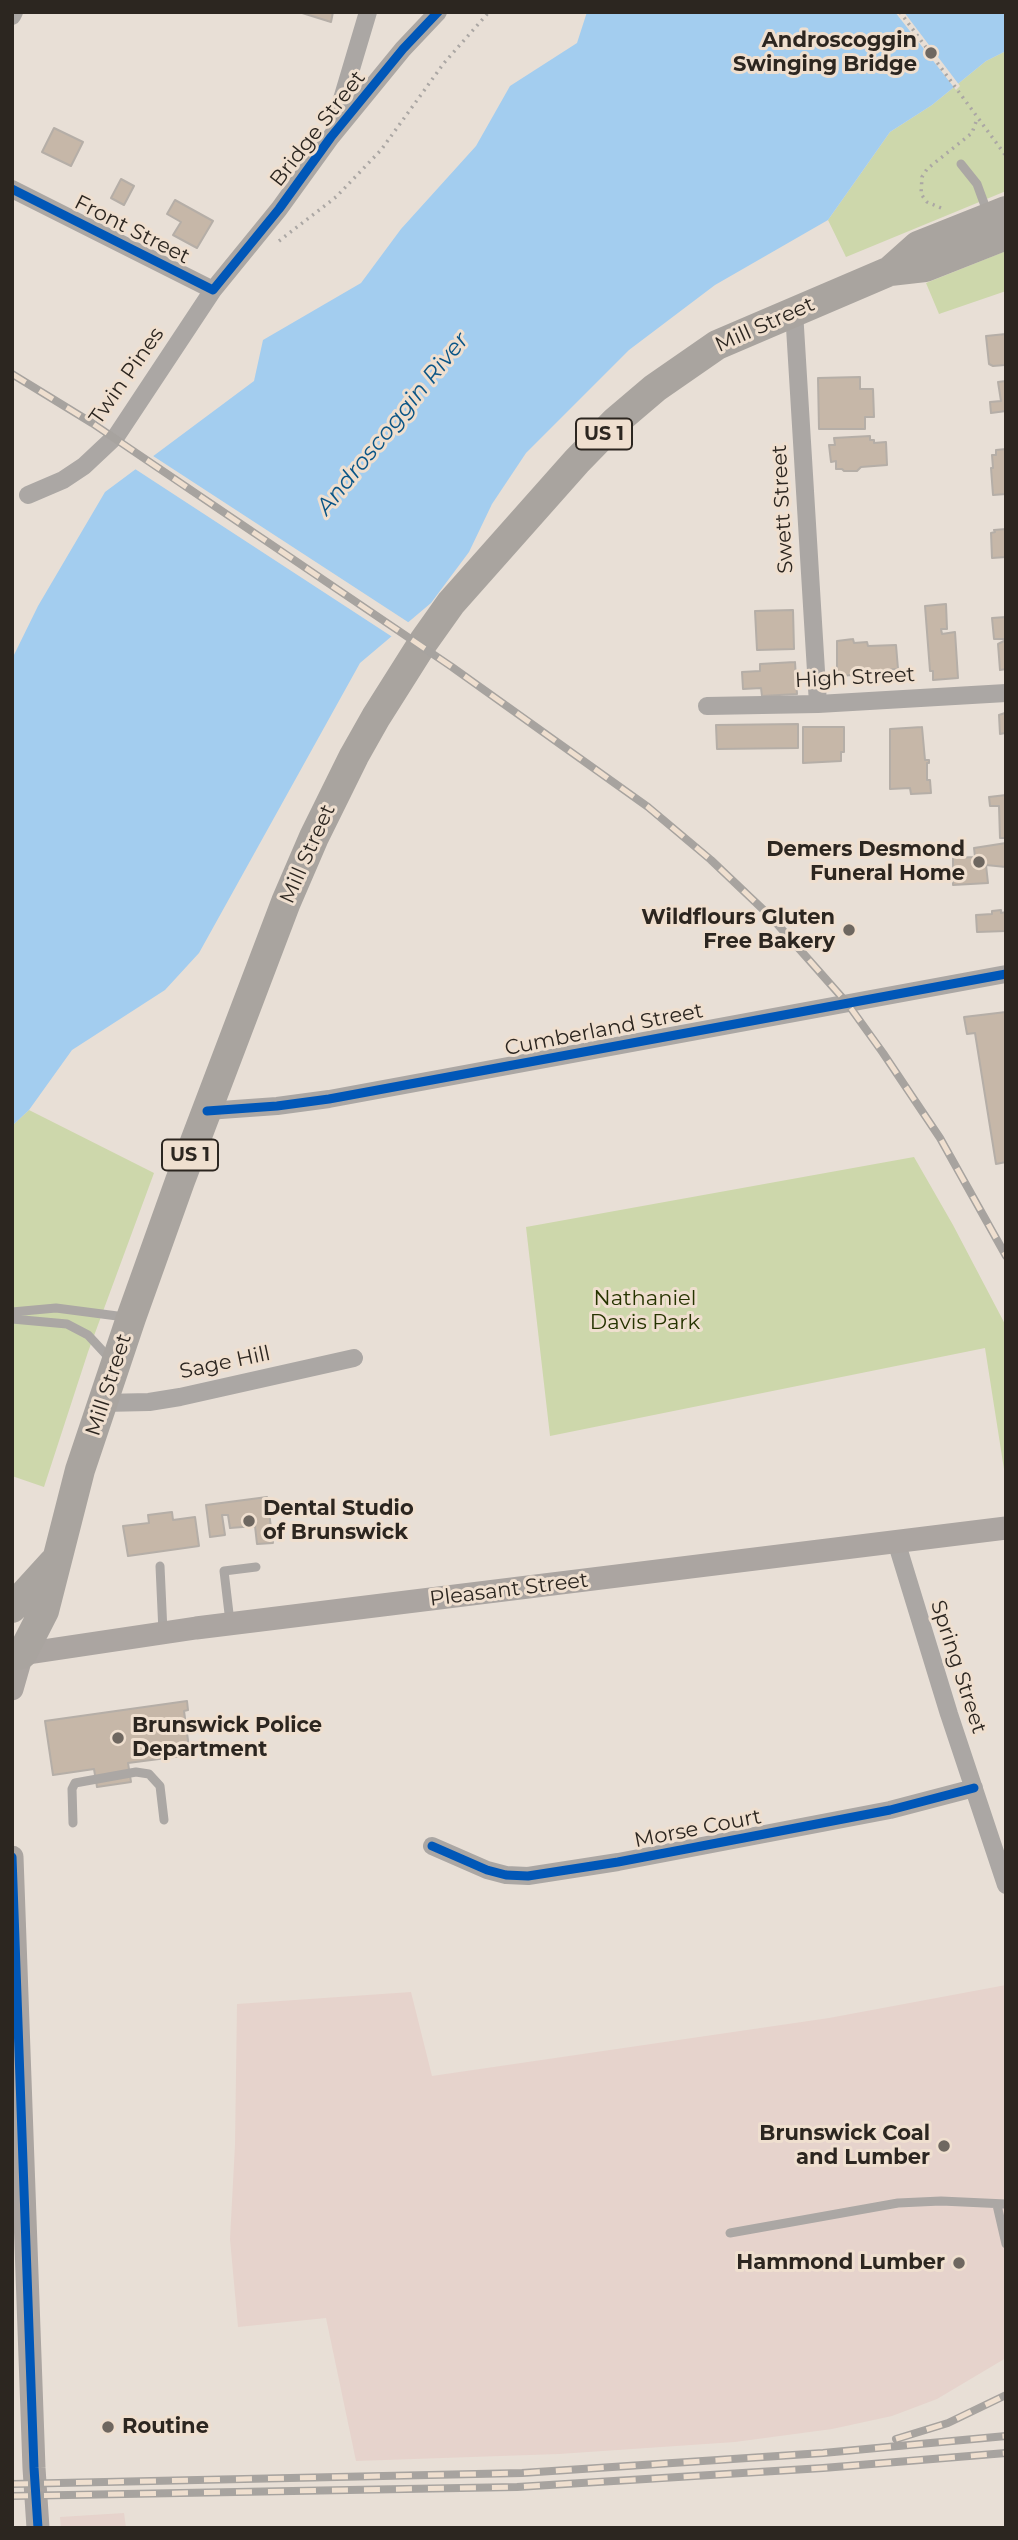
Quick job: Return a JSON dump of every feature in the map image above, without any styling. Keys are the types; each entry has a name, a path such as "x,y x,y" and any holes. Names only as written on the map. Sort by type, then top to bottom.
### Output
{"highway":[{"name":"Mill Street","path":"17,1655 44,1611 80,1470 131,1318 286,902 333,798 376,717 451,603 542,498 615,422 655,388 717,345 890,271 918,246 1000,221"},
{"name":"US 1","path":"12,1608 56,1560"}],"main road":[{"name":"Pleasant Street","path":"17,1655 231,1624 1006,1528"},
{"path":"12,1689 17,1655"},
{"path":"12,1857 38,2528"}],"street":[{"path":"331,137 368,12"},
{"name":"Bridge Street","path":"213,289 279,209 331,137 403,49 438,12"},
{"name":"Front Street","path":"12,189 213,289"},
{"name":"Twin Pines","path":"28,495 63,480 84,466 117,435 213,289"},
{"name":"Swett Street","path":"794,311 818,704"},
{"name":"High Street","path":"707,706 818,704 1006,693"},
{"name":"Cumberland Street","path":"207,1111 329,1099 1006,974"},
{"name":"Sage Hill","path":"103,1402 149,1402 180,1397 355,1358"},
{"name":"Spring Street","path":"896,1541 936,1674 1006,1885"},
{"name":"Morse Court","path":"432,1846 487,1870 506,1875 528,1876 618,1862 890,1810 974,1788"}],"lane":[{"path":"961,164 978,184 1000,221"},
{"path":"12,1312 56,1308 131,1318"},
{"path":"12,1319 66,1324 88,1335 116,1365"},
{"path":"160,1566 163,1633"},
{"path":"231,1624 224,1571 256,1567"},
{"path":"73,1823 72,1789 75,1783 136,1772 149,1774 160,1786 163,1821"},
{"path":"730,2233 898,2203 940,2201 1002,2204 1006,2244"}],"path":[{"path":"275,243 337,197 381,150 444,63 489,12"},
{"path":"900,12 1006,156"},
{"path":"945,209 927,202 921,194 922,177 927,169 972,133 976,116"}],"shaded area":[{"path":"1006,1985 1006,2358 937,2399 892,2416 832,2429 735,2442 559,2454 356,2461 326,2318 238,2327 230,2239 235,2145 237,2004 411,1992 432,2076 829,2018"},
{"path":"124,2513 126,2528 61,2528 60,2517"}],"green space":[{"path":"1006,51 1006,191 846,257 828,220 890,132 932,105 986,61"},
{"path":"1006,251 1006,291 939,314 926,283"},
{"path":"29,1110 154,1173 88,1352 44,1487 12,1476 12,1126"},
{"name":"Nathaniel Davis Park","path":"914,1157 1006,1326 1006,1482 985,1348 550,1436 526,1227"}],"water":[{"name":"Androscoggin River","path":"587,12 1006,12 1006,51 986,61 932,105 890,132 828,220 715,285 629,350 526,453 492,504 469,552 431,603 360,663 199,953 165,990 72,1050 29,1110 12,1126 12,659 38,606 105,492 254,381 263,340 361,283 401,229 476,146 510,86 577,43"}],"pier":[{"path":"895,12 904,12 960,86 956,90"},
{"path":"150,454 411,624 394,638 132,467"}],"building":[{"path":"299,12 333,12 331,22"},
{"path":"54,128 83,142 71,166 42,152"},
{"path":"121,179 134,186 124,205 111,198"},
{"path":"175,200 213,221 197,248 173,235 181,222 167,214"},
{"path":"1006,334 1005,365 993,366 989,364 986,336"},
{"path":"860,377 860,389 873,389 874,417 865,417 865,429 819,429 818,378"},
{"path":"1006,381 1006,411 991,413 990,402 1001,401 998,382"},
{"path":"870,436 874,443 886,442 887,465 861,467 857,471 836,469 836,461 831,462 829,445 835,445 834,438"},
{"path":"1006,449 1006,494 993,495 992,455 996,455 996,450"},
{"path":"1006,529 1006,557 992,558 991,533 995,532 994,530"},
{"path":"946,604 947,629 941,629 942,634 955,632 958,678 933,680 925,606"},
{"path":"793,610 794,649 757,650 755,611"},
{"path":"1006,617 1006,639 994,639 992,618"},
{"path":"853,639 854,643 867,642 868,646 896,645 898,669 837,676 837,641"},
{"path":"1006,640 1006,669 1000,670 998,644"},
{"path":"795,662 797,694 762,696 761,688 743,689 742,672 760,671 760,664"},
{"path":"1006,713 1005,737 1005,733 1000,734 999,715"},
{"path":"798,724 798,748 717,749 716,725"},
{"path":"803,727 844,727 844,752 841,752 841,761 803,763"},
{"path":"922,727 925,760 929,760 927,780 930,780 931,793 911,794 910,788 890,789 890,729"},
{"name":"Demers Desmond Funeral Home","path":"1006,795 1006,838 1000,838 999,806 990,806 989,797"},
{"name":"Demers Desmond Funeral Home","path":"1006,843 1006,867 986,865 988,883 953,885 953,858 975,857 974,848"},
{"path":"1001,910 1001,913 1006,912 1006,931 977,932 976,915 992,914 992,911"},
{"path":"1006,1012 1006,1162 996,1164 975,1033 967,1034 964,1017"},
{"name":"Dental Studio of Brunswick","path":"267,1497 273,1543 257,1544 255,1526 230,1528 228,1515 222,1515 225,1535 210,1537 206,1505"},
{"path":"172,1512 173,1520 195,1517 199,1546 128,1556 123,1526 149,1523 148,1515"},
{"name":"Brunswick Police Department","path":"187,1701 188,1710 184,1711 190,1755 128,1763 131,1782 97,1787 94,1769 53,1775 45,1721"}],"railway":[{"path":"12,374 92,423 452,667 648,807 711,860 771,917 847,1003 940,1138 1006,1256"},
{"path":"896,2439 948,2423 1006,2395"},
{"path":"12,2484 522,2473 823,2453 1006,2436"},
{"path":"12,2496 517,2487 823,2468 1006,2453"}],"cycle path":[{"path":"12,189 213,290 279,209 331,137 403,49 438,12"},
{"path":"207,1111 329,1099 1006,974"},
{"path":"432,1846 487,1870 506,1875 528,1876 618,1862 890,1810 974,1788"},
{"path":"12,1857 38,2528"}],"place":[{"name":"Androscoggin Swinging Bridge","path":"931,53"},
{"name":"Demers Desmond Funeral Home","path":"979,862"},
{"name":"Wildflours Gluten Free Bakery","path":"849,930"},
{"name":"Dental Studio of Brunswick","path":"249,1521"},
{"name":"Brunswick Police Department","path":"118,1738"},
{"name":"Brunswick Coal and Lumber","path":"944,2146"},
{"name":"Hammond Lumber","path":"959,2263"},
{"name":"Routine","path":"108,2427"}]}
